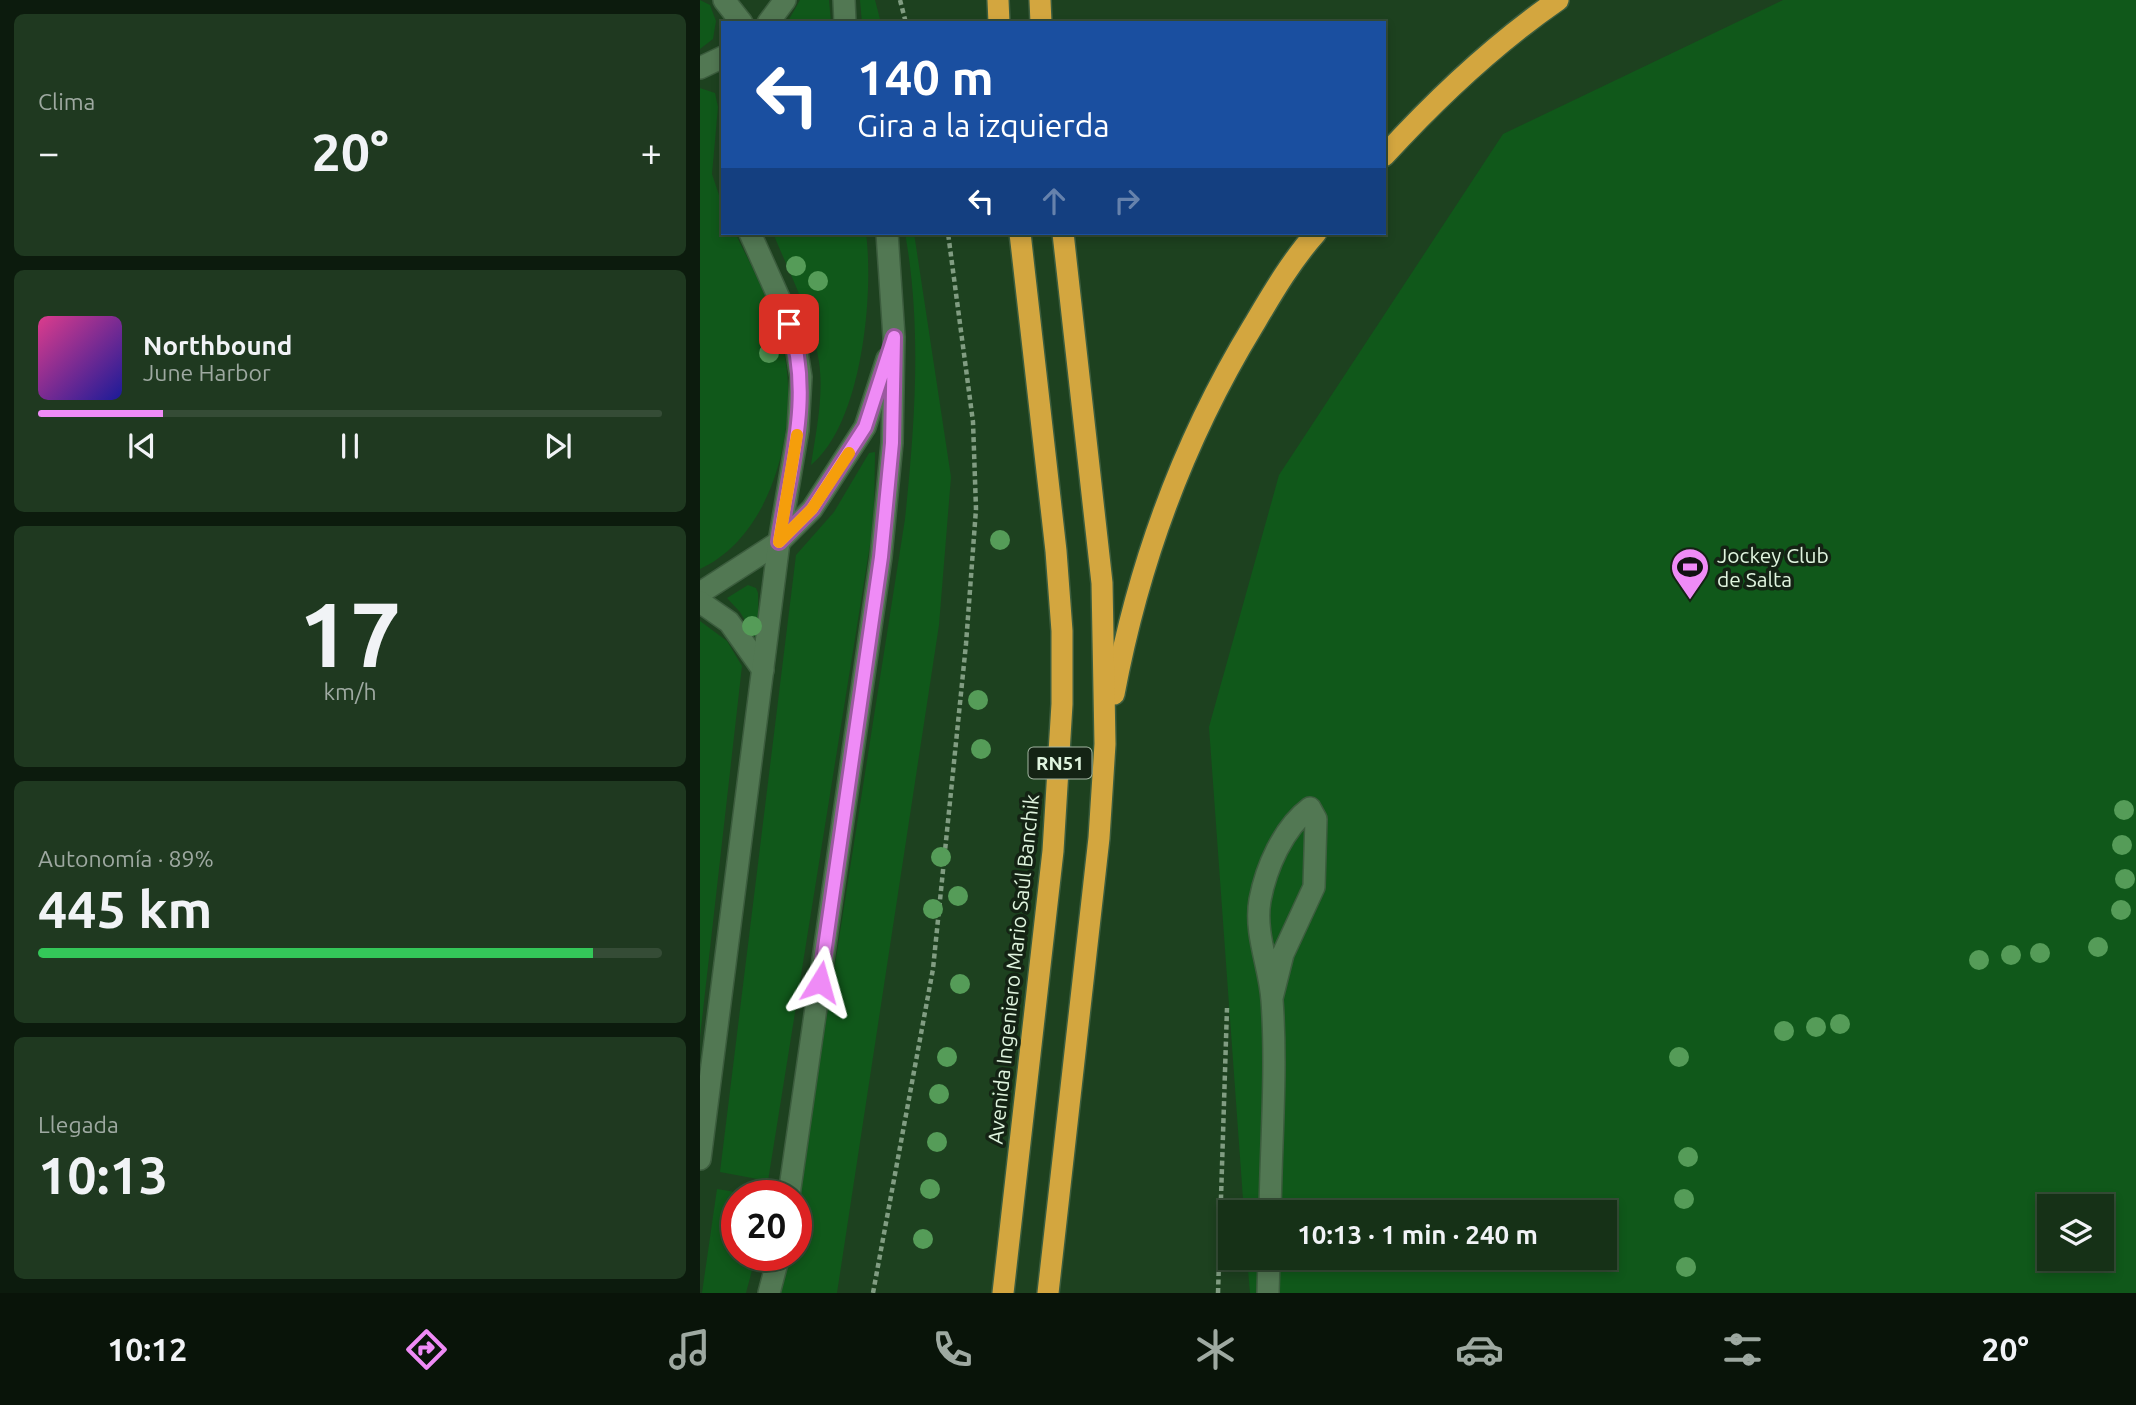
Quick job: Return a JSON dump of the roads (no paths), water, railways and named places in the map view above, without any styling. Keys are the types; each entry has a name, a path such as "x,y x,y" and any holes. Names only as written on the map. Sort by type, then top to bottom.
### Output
{"highway":[{"path":"998,0 999,21"},
{"path":"1040,0 1041,21"},
{"path":"1386,154 1460,77 1506,37 1558,0"},
{"name":"Avenida Ingeniero Mario Saúl Banchik","path":"1003,1293 1053,851 1062,704 1062,631 1056,551 1020,235"},
{"name":"RN51","path":"1048,1293 1099,838 1105,744 1102,583 1063,235"},
{"path":"1105,744 1133,603 1150,549 1202,414 1271,295 1315,235"}],"street":[{"path":"724,0 740,21"},
{"path":"769,21 785,0"},
{"path":"844,0 845,21"},
{"path":"700,68 721,58"},
{"path":"700,1159 779,542 798,430 801,377 795,340 751,235"},
{"path":"791,1180 881,557 892,443 894,337 887,235"},
{"path":"700,593 779,542 812,509 865,427 894,337"},
{"path":"700,602 729,622 763,670"},
{"path":"1270,1200 1272,998 1262,942 1260,903 1269,866 1300,816 1310,808 1316,819 1314,887 1283,954 1272,998"},
{"path":"1268,1293 1269,1270"},
{"path":"769,1293 775,1271"}],"place":[{"name":"Jockey Club de Salta","path":"1690,601"}]}
